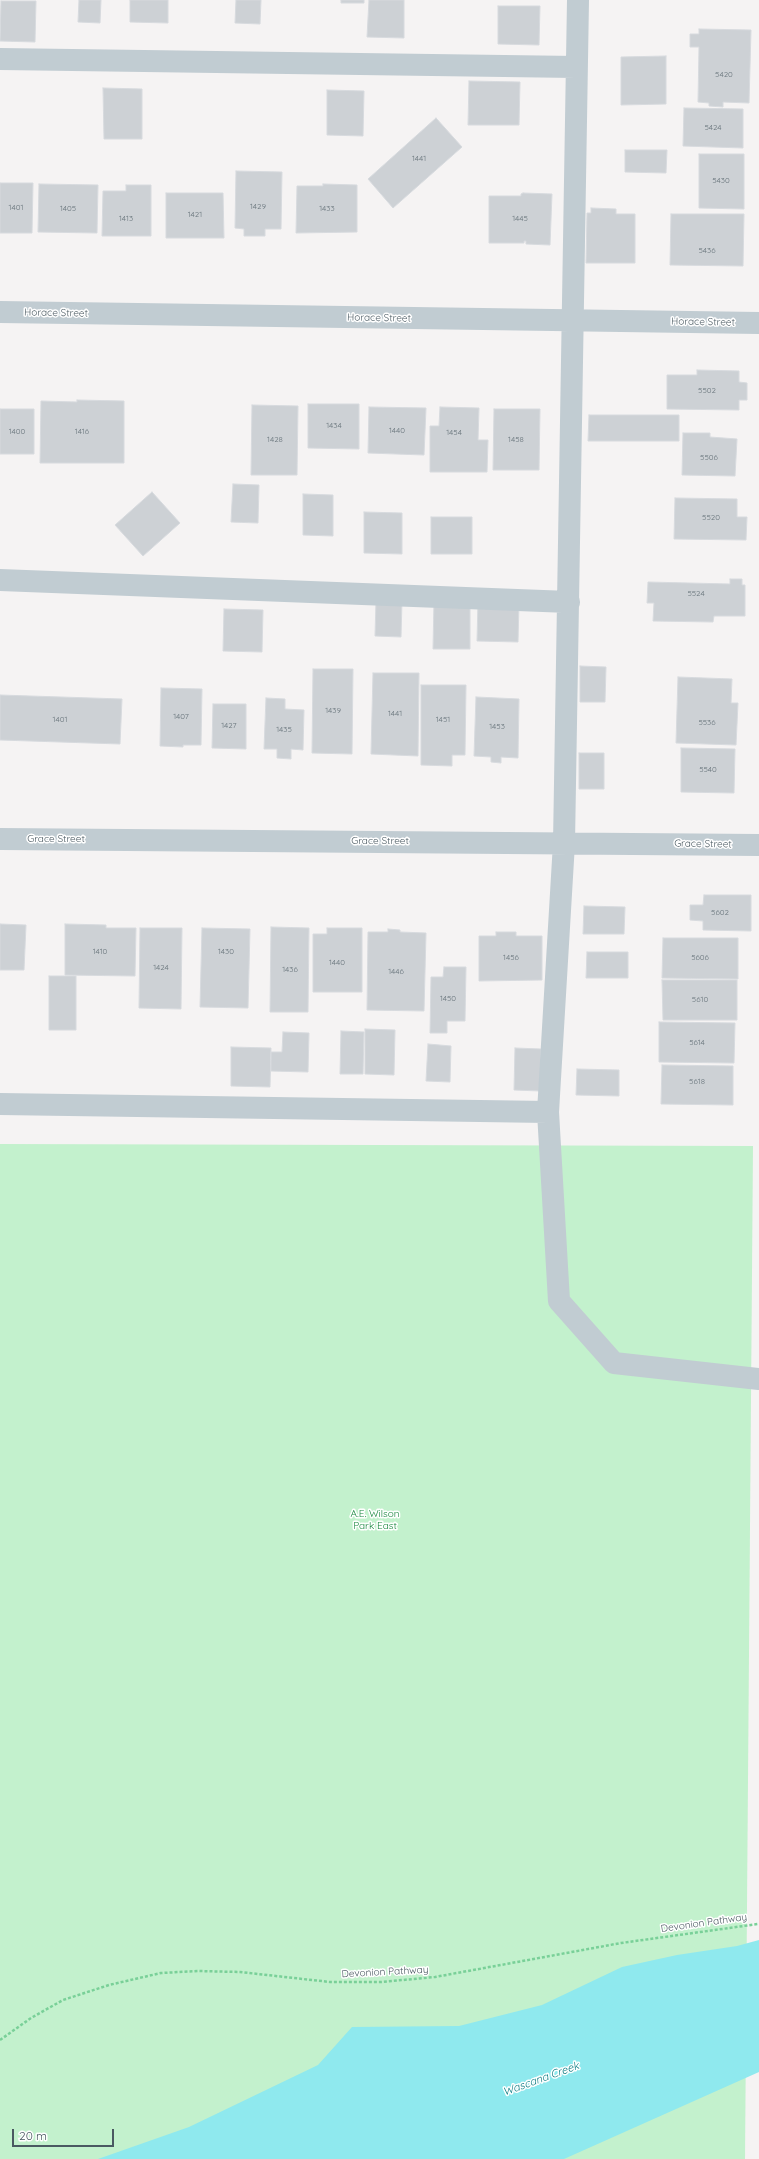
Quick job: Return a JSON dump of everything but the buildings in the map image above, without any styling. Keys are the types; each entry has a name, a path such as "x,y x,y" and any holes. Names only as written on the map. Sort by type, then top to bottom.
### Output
{"street":[{"path":"578,0 564,843 548,1112 559,1301 614,1363 759,1379"},
{"path":"0,59 576,67"},
{"name":"Horace Street","path":"0,312 759,323"},
{"path":"0,580 569,602"},
{"name":"Grace Street","path":"0,839 759,845"},
{"path":"0,1104 548,1112"}],"path":[{"name":"Devonion Pathway","path":"0,2040 31,2018 62,2000 109,1985 161,1973 198,1971 240,1972 330,1982 381,1982 434,1977 621,1943 758,1924"}],"green space":[{"name":"A.E. Wilson Park East","path":"0,1144 753,1146 745,2159 0,2159"}],"water":[{"name":"Wascana Creek","path":"759,1940 759,2072 564,2159 98,2159 189,2127 318,2065 352,2027 459,2026 542,2005 622,1967 677,1955 737,1946"}]}
